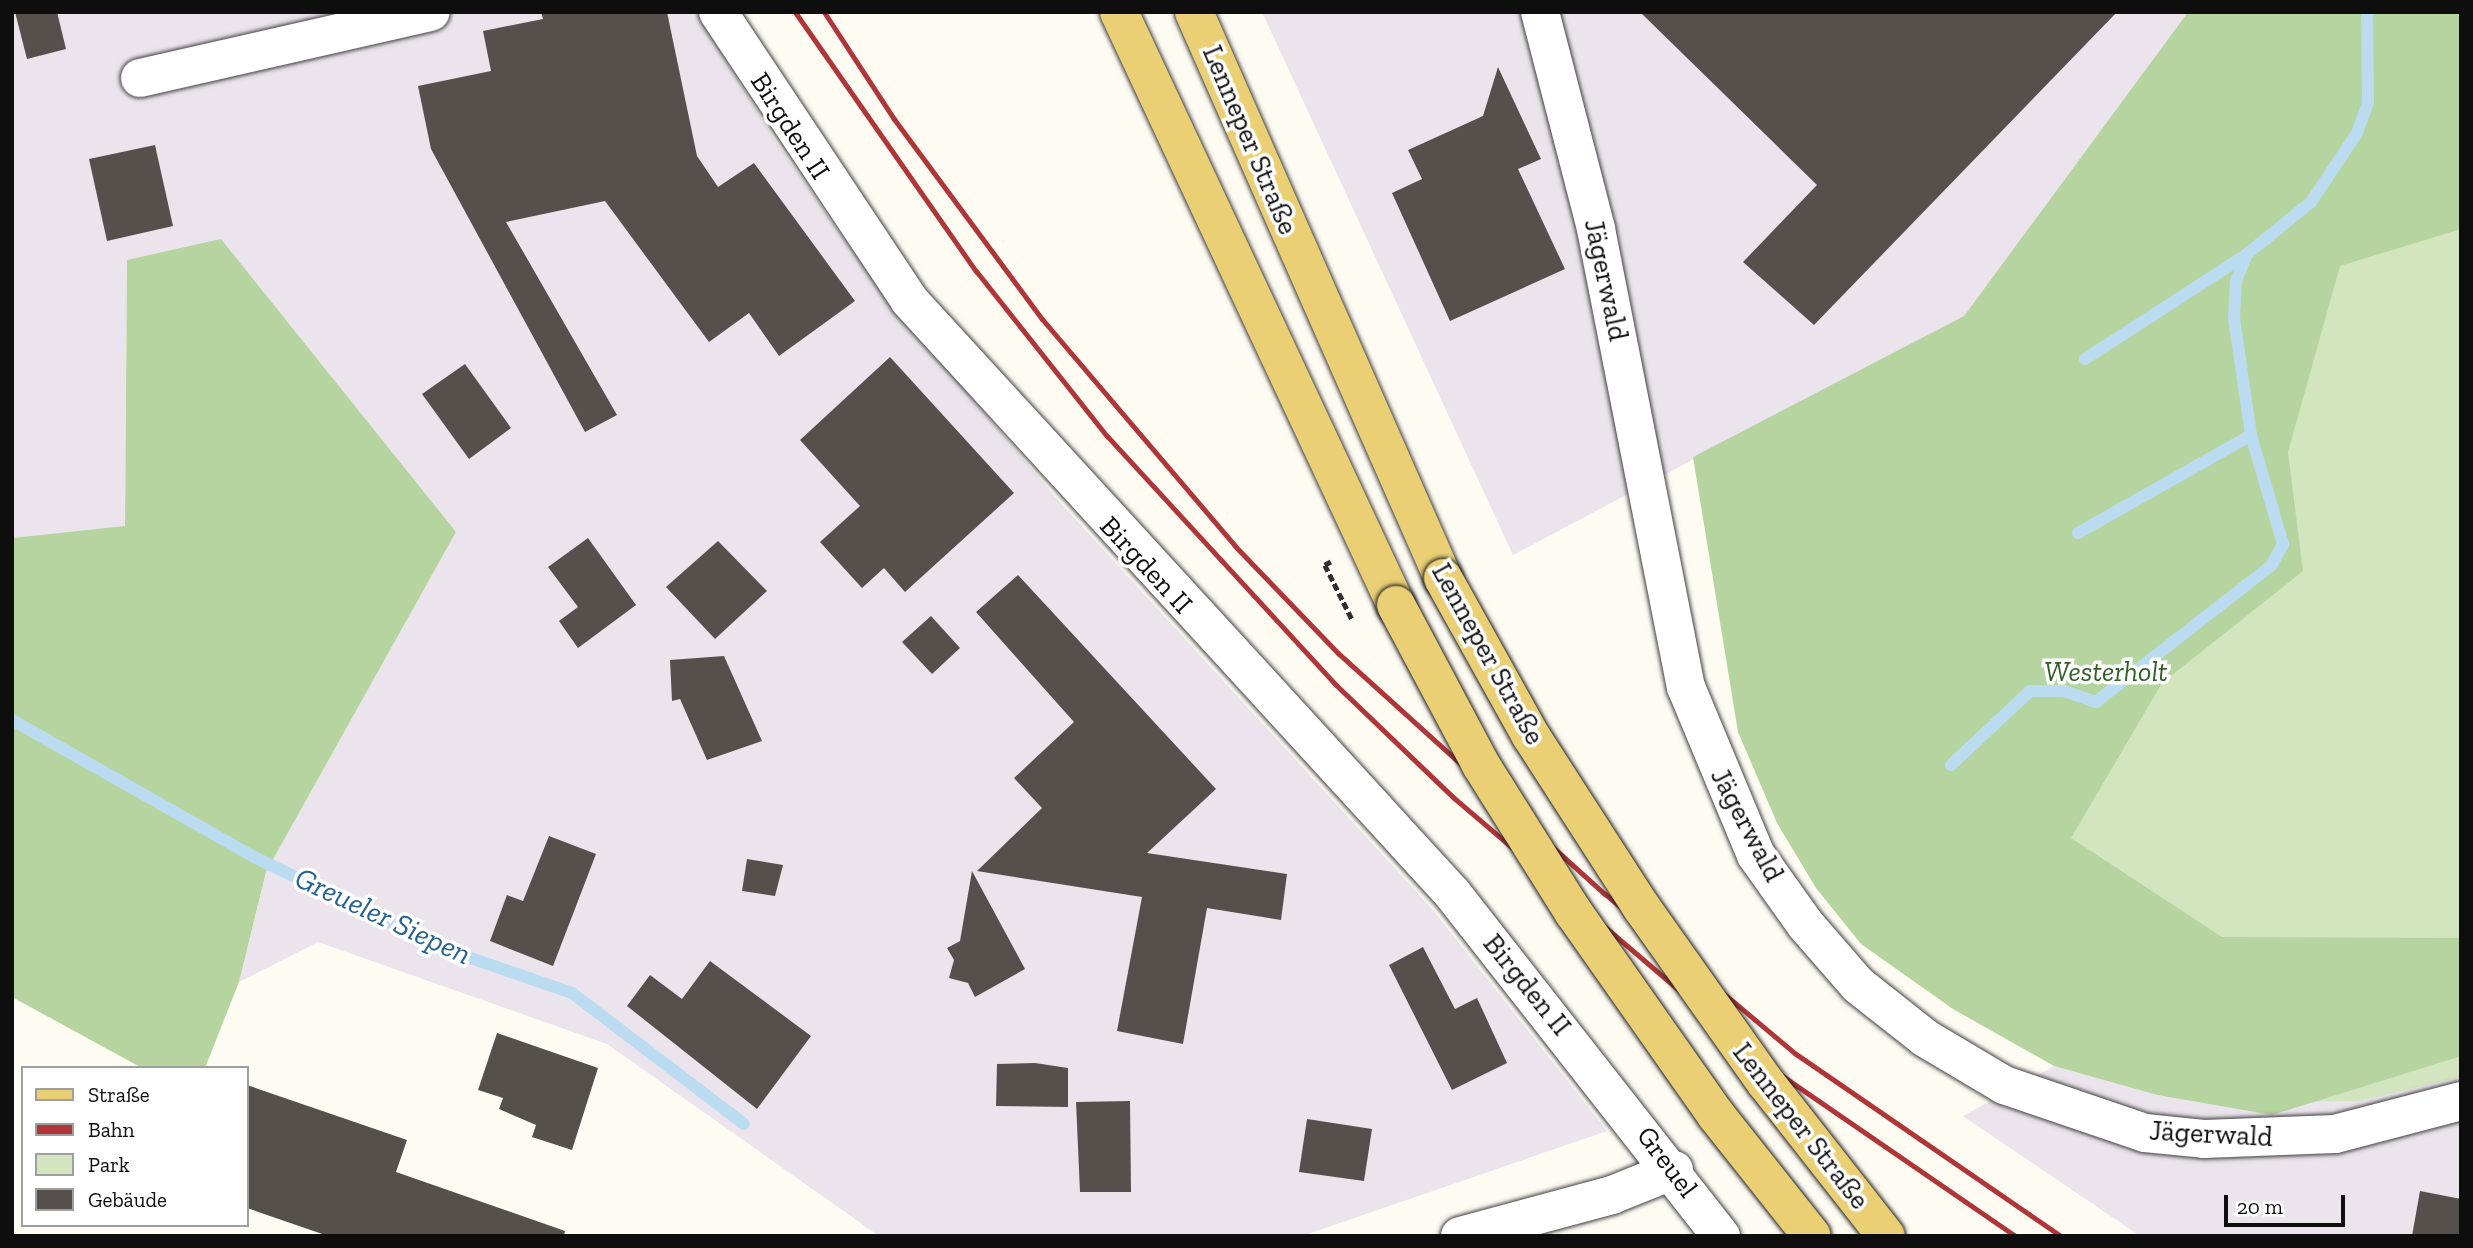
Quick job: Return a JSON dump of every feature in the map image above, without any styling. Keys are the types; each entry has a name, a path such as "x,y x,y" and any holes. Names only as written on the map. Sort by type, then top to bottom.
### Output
{"main road":[{"name":"Lenneper Straße","path":"1119,12 1396,606 1481,765 1574,914 1709,1104 1812,1236"},
{"name":"Lenneper Straße","path":"1194,12 1443,578 1531,736 1642,908 1766,1083 1886,1236"}],"street":[{"path":"140,78 431,12"},
{"name":"Birgden II","path":"718,12 884,268 949,349 1443,883 1611,1090"},
{"name":"Jägerwald","path":"1540,12 1596,229 1686,687 1756,855 1805,924 1858,985 1925,1038 2004,1085 2145,1133 2204,1139 2335,1134 2461,1101"},
{"name":"Greuel","path":"1611,1090 1674,1170 1720,1236"},
{"path":"1460,1236 1612,1195 1674,1170"}],"path":[{"path":"1342,558 1325,565 1352,619"}],"shaded area":[{"path":"12,12 696,12 776,142 869,274 1056,498 1432,909 1607,1131 1302,1236 879,1236 607,1044 318,942 239,982 266,872 456,532 127,260 125,527 12,538"},
{"path":"1262,12 2188,12 1964,316 1513,555"},
{"path":"2461,1056 2461,1236 2140,1236 1963,1116 2054,1066 2157,1095 2272,1115"}],"green space":[{"name":"Westerholt","path":"2188,12 2461,12 2461,229 2340,266 2288,452 2303,571 2162,683 2071,838 2222,937 2461,938 2461,1056 2272,1115 2157,1095 2054,1066 1953,1009 1861,944 1816,888 1777,823 1738,732 1693,457 1964,316"},
{"name":"Westerholt","path":"2461,12 2461,1077 2359,1101 2256,1102 2062,1063 2005,321"},
{"path":"221,239 456,532 266,872 239,982 206,1066 138,1066 12,997 12,538 125,526 127,260"}],"building":[{"path":"15,12 57,12 66,49 27,59"},
{"path":"541,12 667,12 697,156 718,187 754,163 855,301 779,356 749,313 709,342 605,201 506,222 617,415 585,432 431,149 418,86 491,71 483,31 543,19"},
{"path":"1640,12 2117,12 1814,325 1743,262 1817,185"},
{"path":"1498,67 1541,159 1518,169 1565,269 1450,321 1392,193 1422,179 1408,150 1483,116"},
{"path":"155,145 173,226 107,241 89,159"},
{"path":"890,357 1014,493 905,592 884,568 862,588 820,542 860,506 800,440"},
{"path":"465,364 511,428 469,459 422,394"},
{"path":"588,538 636,605 578,648 559,621 578,607 548,567"},
{"path":"718,541 767,591 715,639 666,587"},
{"path":"1018,575 1216,789 1147,853 1287,874 1281,920 1207,908 1183,1044 1117,1031 1142,897 977,871 1042,808 1014,778 1074,722 976,612"},
{"path":"931,616 960,648 932,674 902,642"},
{"path":"724,656 762,741 707,760 680,699 672,701 670,660"},
{"path":"549,836 596,854 553,966 490,941 507,895 523,901"},
{"path":"747,859 783,865 775,896 742,891"},
{"path":"972,871 1025,969 975,997 968,983 949,978 954,960 947,948 960,941"},
{"path":"1423,947 1455,1009 1477,998 1507,1063 1452,1090 1389,965"},
{"path":"710,961 811,1036 757,1109 627,1006 650,975 682,999"},
{"path":"497,1033 598,1068 572,1150 532,1137 536,1125 499,1109 503,1098 478,1090"},
{"path":"1035,1063 1068,1068 1068,1107 996,1106 997,1064"},
{"path":"248,1085 407,1140 396,1172 565,1231 564,1236 328,1236 248,1208"},
{"path":"1130,1101 1131,1192 1080,1192 1076,1102"},
{"path":"1307,1119 1372,1129 1364,1181 1299,1172"},
{"path":"2420,1191 2461,1199 2461,1236 2412,1236"}],"waterway":[{"path":"1951,765 2030,691 2064,691 2096,702 2271,566 2283,544 2251,435 2234,319 2236,281 2247,254 2311,202 2357,133 2368,102 2367,12"},
{"path":"2085,359 2247,254"},
{"path":"2078,533 2251,435"},
{"name":"Greueler Siepen","path":"12,720 254,857 442,948 572,993 744,1124"}],"railway":[{"path":"795,12 976,271 1107,436 1334,683 1454,798 1765,1064 2015,1236"},
{"path":"824,12 894,119 1042,319 1235,546 1338,653 1605,894 1796,1054 2061,1236"}]}
